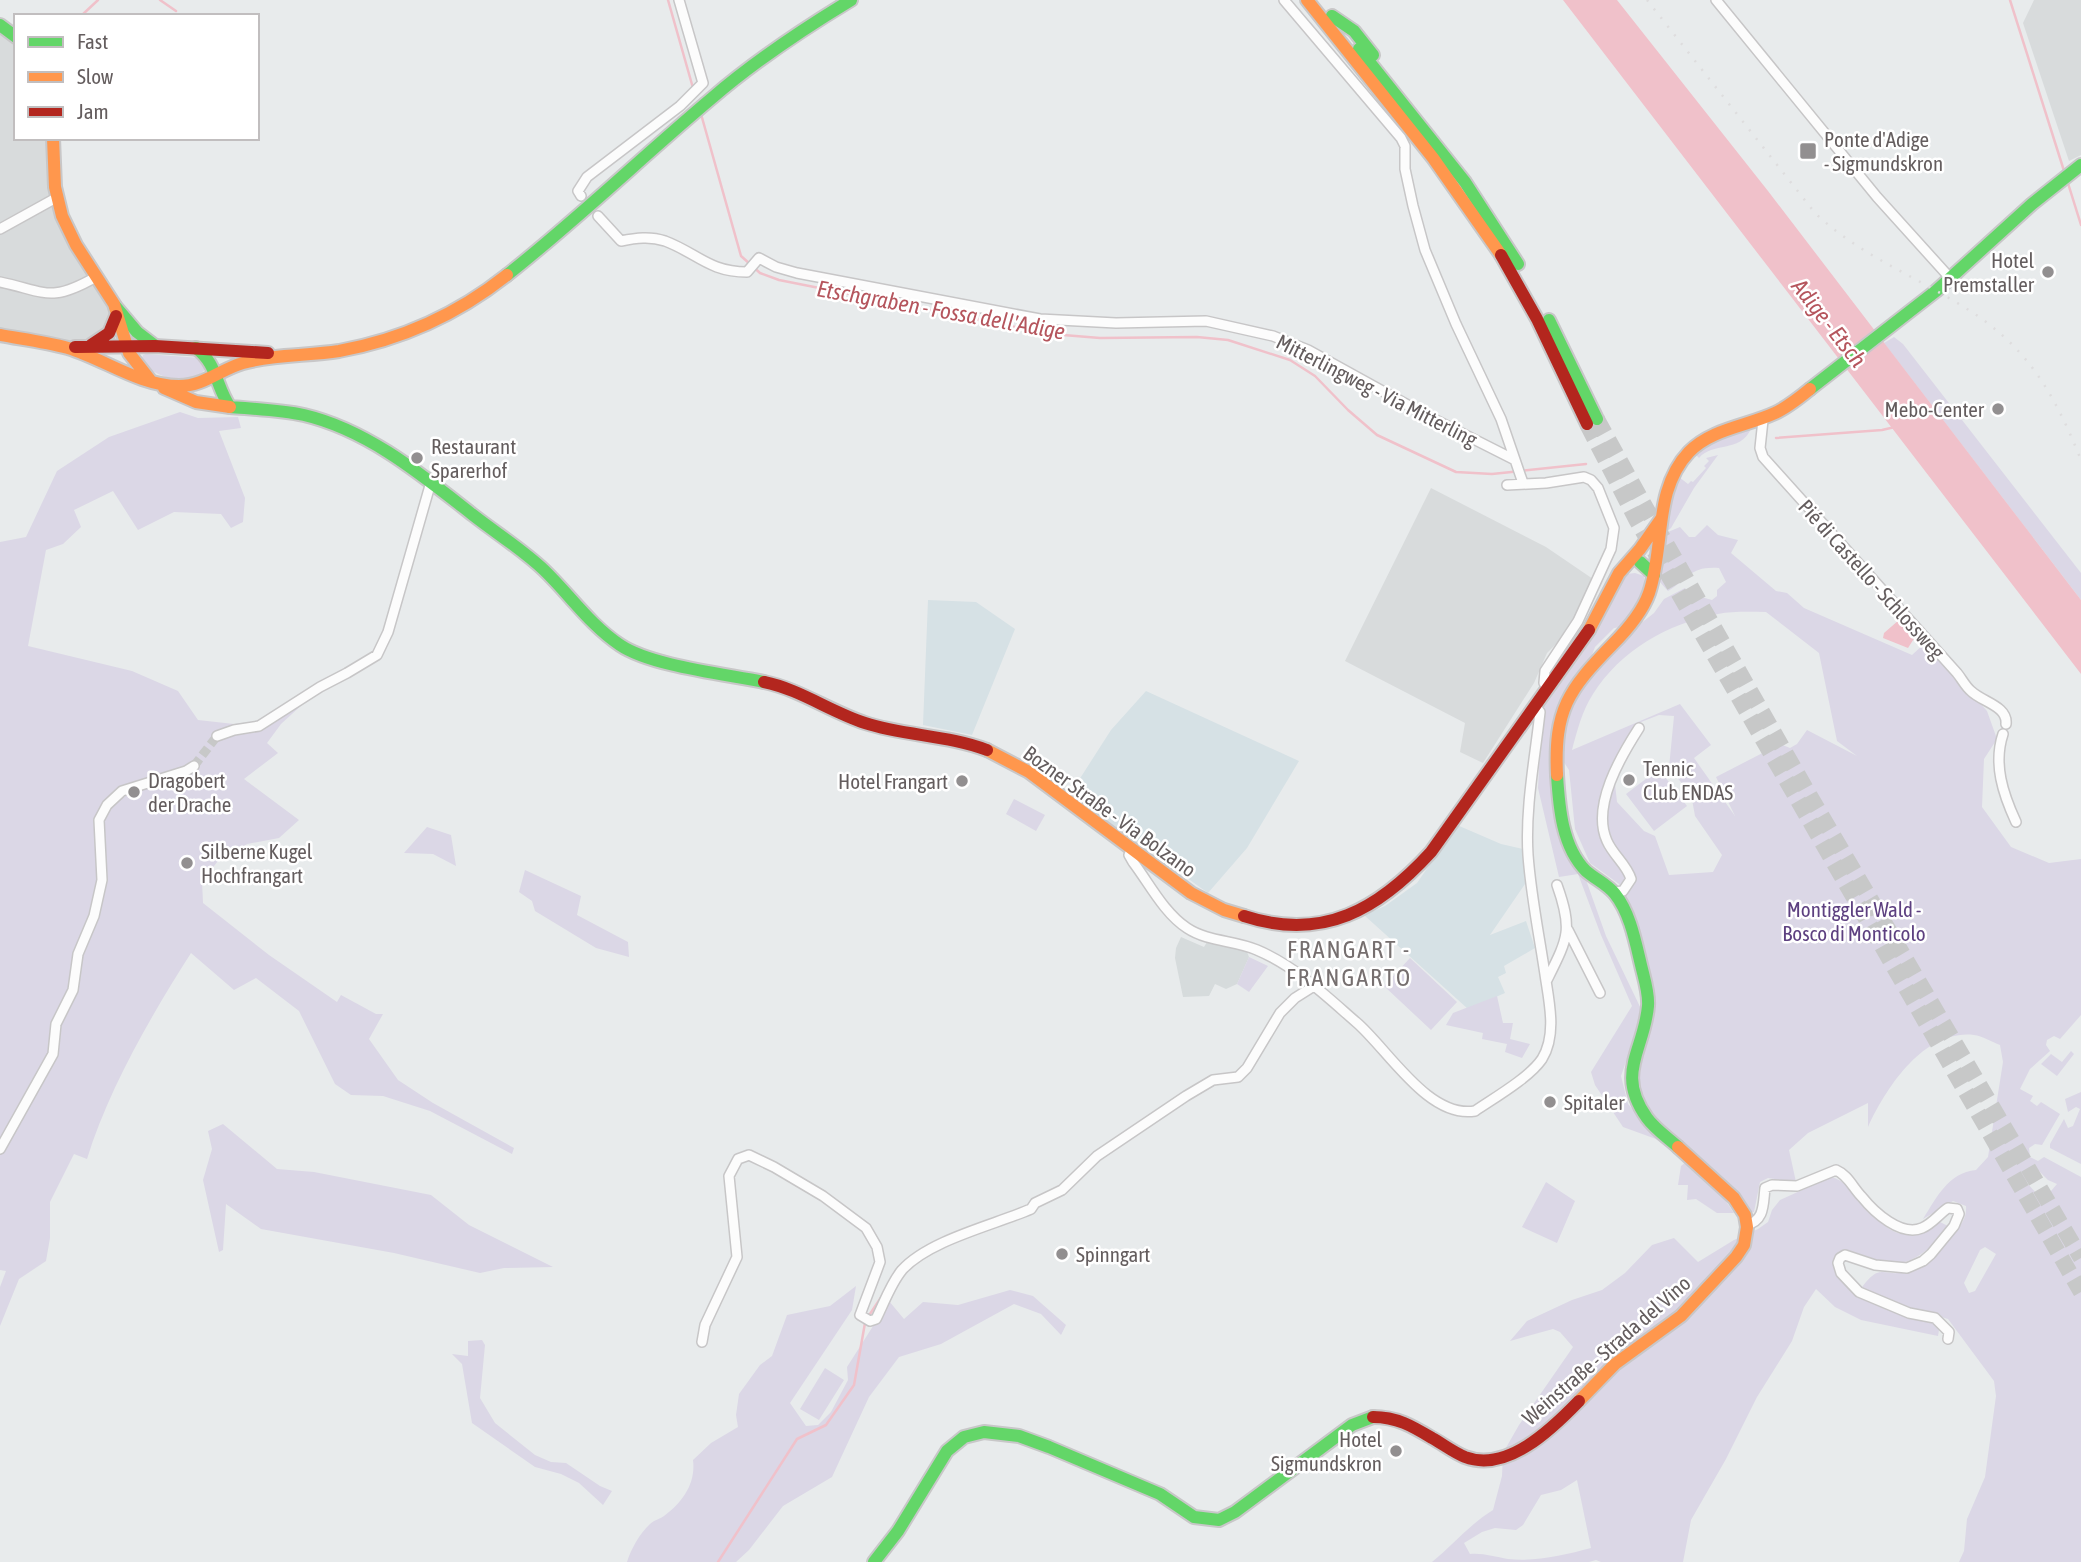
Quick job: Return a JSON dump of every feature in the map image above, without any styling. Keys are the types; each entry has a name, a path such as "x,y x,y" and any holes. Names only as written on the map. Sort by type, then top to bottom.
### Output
{"main road":[{"path":"0,335 68,348 157,383 192,385 241,363 279,356 338,351 396,337 438,320 496,284 548,243 714,96 810,25 852,0"},
{"path":"1298,0 1389,109 1403,121"},
{"path":"1307,0 1465,202 1504,260 1592,422 1571,362 1514,255 1457,171 1318,0"},
{"path":"1332,16 1354,31 1413,100"},
{"path":"0,24 14,35"},
{"path":"53,140 51,170 63,222 116,311 131,351 157,383"},
{"path":"1465,167 1510,236 1514,255"},
{"path":"1746,1225 1742,1208 1734,1198 1649,1120 1640,1110 1634,1096 1630,1068 1646,1018 1648,996 1626,919 1613,892 1580,865 1567,837 1560,809 1558,732 1563,709 1581,677 1639,614 1648,596 1654,575 1668,484 1689,452 1716,434 1763,420 1789,406 1951,279 2060,180 2077,168"},
{"path":"89,346 108,333 116,311"},
{"path":"116,311 136,332 155,346"},
{"path":"68,348 89,346 131,351 155,346 260,352 279,356"},
{"path":"196,348 212,361 224,400 230,407"},
{"name":"Bozner Straße - Via Bolzano","path":"157,383 198,402 219,407 290,412 339,427 372,443 431,482 543,569 595,625 621,646 646,658 773,684 865,723 921,736 964,741 978,746 1029,772 1191,893 1237,917 1257,922 1302,925 1347,915 1390,894 1420,867 1595,622 1623,567 1640,556 1663,516"},
{"path":"1640,556 1657,555"},
{"path":"1640,556 1654,575"},
{"name":"Weinstraße - Strada del Vino","path":"874,1562 898,1531 947,1451 964,1437 984,1432 1001,1432 1027,1438 1160,1494 1194,1517 1210,1521 1219,1520 1235,1512 1352,1424 1370,1417 1389,1417 1406,1422 1457,1454 1477,1461 1495,1461 1508,1457 1558,1423 1615,1364 1681,1316 1736,1257 1744,1245 1746,1225"}],"street":[{"path":"581,196 579,186 587,177 703,83 679,0"},
{"name":"Mitterlingweg - Via Mitterling","path":"1284,0 1405,146 1405,169 1425,250 1456,324 1484,380 1522,480"},
{"path":"1716,0 1877,198 1951,279"},
{"path":"2,230 56,198"},
{"name":"Mitterlingweg - Via Mitterling","path":"598,216 621,241 656,239 719,269 747,272 759,258 776,267 797,273 1040,320 1078,323 1206,321 1245,329 1291,342 1308,350 1517,462"},
{"path":"0,282 45,294 56,294 67,292 96,277"},
{"name":"Pié di Castello - Schlossweg","path":"1763,420 1760,448 1763,457 1972,692 2003,712 2007,717 2006,724"},
{"path":"1507,485 1522,480 1546,483 1584,477 1598,488 1614,528 1611,549 1578,621 1545,671 1544,683 1549,688"},
{"path":"217,736 259,726 377,655 388,632 431,482"},
{"path":"1132,848 1129,855 1133,862 1183,925 1207,938 1253,948 1272,956 1314,986 1373,1037 1413,1084 1444,1105 1466,1113 1475,1111 1534,1068 1542,1058 1550,1030 1528,853 1540,712 1535,706"},
{"path":"1613,892 1623,891 1631,878 1606,839 1604,806 1619,760 1639,728"},
{"path":"2003,734 1998,748 1998,766 2006,802 2015,822"},
{"path":"0,1149 53,1054 56,1024 74,990 78,954 94,916 102,880 99,820 107,805 122,791 194,766"},
{"path":"1546,982 1564,946 1568,930 1567,912 1557,884"},
{"path":"1568,930 1600,993"},
{"path":"702,1342 705,1325 737,1257 729,1176 738,1159 749,1155 774,1167 823,1196 866,1228 877,1247 880,1262 860,1315 870,1321 876,1319 900,1272 911,1261 943,1243 1031,1209 1035,1203 1062,1190 1097,1156 1186,1096 1213,1080 1238,1077 1247,1068 1280,1013 1294,998 1314,986"},
{"path":"1746,1225 1760,1218 1765,1188 1772,1185 1797,1186 1836,1170 1843,1173 1878,1214 1906,1229 1922,1228 1948,1208 1957,1209 1959,1214 1954,1226 1923,1261 1907,1268 1894,1268 1845,1255 1838,1263 1841,1273 1859,1293 1909,1313 1935,1318 1949,1332 1948,1339"}],"shaded area":[{"path":"2034,0 2081,0 2081,155 2069,161 2023,23"},
{"path":"0,31 14,43 14,140 50,140 52,208 68,245 105,297 111,319 101,336 81,342 0,331"},
{"path":"1431,488 1546,547 1593,579 1562,638 1547,653 1534,683 1483,763 1460,752 1465,723 1345,661"},
{"path":"928,600 976,602 1015,629 972,735 923,725"},
{"path":"1146,691 1299,761 1247,848 1208,893 1070,794 1111,730"},
{"path":"1457,825 1501,844 1523,849 1525,884 1490,935 1526,921 1535,948 1504,966 1506,973 1498,977 1505,993 1468,1009 1364,915 1385,906 1417,883"},
{"path":"1181,937 1204,947 1207,942 1246,949 1249,957 1237,984 1226,989 1215,984 1209,996 1183,997 1175,958"}],"green space":[{"path":"1894,337 1903,344 2081,573 2081,600 1884,343"},
{"path":"146,354 201,358 207,367 192,378 174,379 147,368 141,362"},
{"path":"180,412 198,418 238,417 241,428 219,431 245,498 243,522 231,528 221,514 174,512 138,530 113,491 74,510 81,527 63,544 46,550 28,646 132,671 178,691 198,720 234,724 258,721 312,686 316,692 281,724 267,743 278,753 244,779 299,820 279,838 247,844 237,852 222,856 202,881 203,903 269,955 337,1002 341,995 376,1014 383,1014 369,1039 398,1080 433,1103 514,1148 512,1154 430,1111 383,1096 351,1095 335,1084 299,1011 256,978 234,990 191,953 132,1053 107,1106 87,1159 74,1154 50,1202 50,1238 46,1261 19,1279 0,1326 0,1287 6,1271 0,1270 0,542 26,537 57,471 109,437"},
{"path":"1751,429 1733,445 1711,450 1699,458 1695,454 1714,441"},
{"path":"1718,455 1666,532 1679,477 1688,484 1693,482 1706,468 1704,466 1709,461 1706,458"},
{"name":"Montiggler Wald - Bosco di Monticolo","path":"1707,525 1718,535 1738,540 1731,553 1776,591 1787,593 1804,608 1912,655 1926,642 1987,711 1997,739 1984,759 1982,807 2011,847 2049,863 2081,859 2081,1015 2060,1039 2054,1036 2047,1040 2046,1045 2050,1051 2030,1069 2020,1089 2033,1096 2030,1101 2037,1106 2041,1102 2060,1114 2042,1145 2035,1144 2029,1148 2030,1157 2038,1161 2044,1157 2081,1177 2081,1562 1959,1562 1964,1551 1967,1519 1985,1477 1996,1396 1994,1381 1948,1319 1876,1297 1861,1289 1873,1275 1883,1272 1900,1273 1928,1261 1963,1221 1966,1206 1953,1201 1923,1219 1944,1187 1958,1176 1976,1170 1988,1157 2003,1062 2000,1045 1974,1035 1956,1036 1939,1041 1923,1051 1896,1079 1868,1127 1868,1103 1808,1133 1789,1150 1796,1182 1768,1178 1760,1182 1754,1212 1749,1212 1737,1193 1654,1117 1639,1095 1634,1066 1654,1001 1619,884 1590,863 1575,829 1569,770 1563,761 1564,731 1574,691 1621,639 1654,613 1664,599 1685,588 1687,593 1712,600 1717,596 1717,590 1726,582 1719,568 1696,571 1668,591 1659,581 1668,532 1680,527 1689,537 1695,537","holes":["1736,612 1766,612 1819,653 1837,741 1857,756 1807,730 1797,744 1790,748 1780,744 1716,777 1735,816 1694,758 1711,745 1680,704 1572,750 1583,714 1593,694 1604,678 1631,652 1663,632 1681,625","1659,715 1674,716 1669,768 1691,794 1695,816 1722,855 1713,872 1669,875 1655,836 1644,831 1617,802 1614,775 1618,758 1636,724","2037,1169 2048,1180 2057,1184 2045,1198 2038,1195 2027,1183","1985,1247 1996,1254 1975,1291 1969,1293 1964,1283 1980,1250"]},
{"path":"1627,574 1644,576 1645,588 1638,607 1621,627 1614,628 1595,647 1590,660 1558,708 1557,819 1585,877 1606,936 1643,1013 1621,1076 1628,1104 1652,1130 1719,1191 1734,1213 1717,1213 1696,1199 1687,1200 1688,1185 1678,1185 1681,1166 1686,1162 1656,1139 1623,1127 1595,1085 1591,1072 1632,1006 1578,874 1559,877 1538,788 1542,707 1605,615"},
{"path":"1659,769 1687,806 1654,831 1626,794"},
{"path":"1014,799 1045,815 1036,831 1006,814"},
{"path":"427,827 451,835 456,866 433,854 404,853"},
{"path":"525,870 581,896 577,915 628,942 629,957 596,948 535,911 532,901 519,892"},
{"path":"1249,957 1268,966 1249,992 1237,984"},
{"path":"1410,958 1457,1002 1431,1030 1384,986"},
{"path":"1497,996 1503,1023 1513,1023 1510,1039 1530,1044 1522,1058 1505,1052 1507,1044 1482,1039 1483,1033 1446,1025 1453,1013"},
{"path":"2071,1051 2074,1054 2057,1076 2041,1064 2051,1054 2062,1062"},
{"path":"2081,1092 2081,1164 2050,1148 2050,1144 2064,1119 2068,1128 2073,1126 2080,1109 2076,1107 2068,1112 2065,1099"},
{"path":"223,1124 277,1169 314,1172 431,1195 469,1225 553,1267 504,1268 480,1273 394,1253 261,1229 226,1204 223,1250 219,1252 203,1180 212,1149 208,1131"},
{"path":"1831,1177 1851,1189 1879,1221 1900,1234 1915,1233 1938,1221 1948,1226 1931,1246 1912,1259 1890,1264 1846,1251 1835,1259 1834,1270 1856,1295 1933,1323 1939,1330 1938,1336 1861,1320 1835,1307 1816,1289 1804,1307 1792,1341 1757,1397 1691,1520 1683,1562 1432,1562 1493,1510 1502,1476 1503,1453 1573,1347 1560,1332 1553,1329 1510,1341 1527,1321 1572,1300 1602,1290 1625,1273 1652,1245 1674,1238 1698,1262 1768,1222 1772,1210 1780,1200","holes":["1577,1480 1591,1548 1550,1557 1518,1560 1470,1554 1464,1543 1495,1528 1516,1530 1523,1525 1541,1495 1561,1490"]},
{"path":"1546,1182 1575,1201 1557,1243 1522,1227"},
{"path":"856,1286 852,1310 790,1403 806,1426 818,1425 831,1412 848,1380 847,1367 889,1301 904,1319 923,1302 958,1305 1010,1290 1033,1296 1066,1325 1061,1335 1041,1314 1014,1304 941,1344 899,1357 869,1397 832,1477 783,1506 749,1550 736,1562 627,1562 646,1528 671,1511 687,1491 693,1460 711,1443 738,1427 736,1415 739,1394 760,1365 772,1356 787,1315 830,1306"},
{"path":"482,1340 485,1345 480,1398 495,1423 535,1455 551,1462 566,1463 612,1491 603,1505 579,1483 561,1474 535,1467 472,1423 462,1364 452,1354 468,1356 468,1341"},
{"path":"825,1368 844,1380 819,1420 800,1409"}],"water":[{"name":"Adige - Etsch","path":"1563,0 1617,0 1768,191 2081,600 2081,674"},
{"path":"1899,620 1915,637 1908,648 1883,638 1884,633"}],"waterway":[{"path":"83,14 98,0"},
{"path":"160,0 176,11"},
{"name":"Etschgraben - Fossa dell'Adige","path":"668,0 693,88"},
{"path":"2010,0 2065,174"},
{"name":"Etschgraben - Fossa dell'Adige","path":"701,114 741,256 760,273 779,280 1051,334 1100,338 1197,337 1228,340 1290,360 1315,376 1377,435 1456,472 1492,474 1586,464"},
{"path":"2067,180 2081,225"},
{"path":"1776,438 1895,427"},
{"path":"868,1317 884,1293"},
{"path":"718,1562 797,1439 826,1425 854,1385 865,1323"}],"tunnel":[{"path":"1597,419 1810,796 2081,1258"},
{"path":"1587,424 1637,521 2081,1292"},
{"path":"194,766 217,736"}],"railway":[{"path":"1647,0 1815,213 1848,240 1982,319 2019,352 2047,390 2081,460"}],"traffic: fast":[{"path":"507,275 728,84 815,22 851,0"},
{"path":"1332,16 1354,31 1373,55"},
{"path":"0,25 14,36"},
{"path":"1359,49 1465,182 1518,264"},
{"path":"1810,389 1936,291 2032,204 2081,165"},
{"path":"115,306 137,332 154,345"},
{"path":"1549,320 1597,419"},
{"path":"196,348 208,361 230,407 304,415 350,431 372,443 434,485 536,563 590,619 620,645 650,659 669,664 764,682"},
{"path":"1640,562 1654,575"},
{"path":"1557,775 1563,826 1572,850 1586,871 1608,887 1621,902 1638,950 1648,1001 1634,1062 1633,1088 1650,1122 1678,1147"},
{"path":"874,1562 898,1531 947,1451 964,1437 984,1432 1019,1436 1160,1494 1194,1517 1219,1520 1235,1512 1352,1425 1373,1417"}],"traffic: slow":[{"path":"1307,0 1433,158 1501,255"},
{"path":"53,140 55,187 62,216 76,245 114,304 129,353 150,380"},
{"path":"0,335 68,348 150,382 188,385 243,363 339,351 384,340 428,324 469,302 507,275"},
{"path":"164,388 196,402 230,407"},
{"path":"1557,775 1558,734 1567,702 1584,675 1634,621 1649,593 1665,501 1678,467 1689,452 1708,438 1775,413 1810,389"},
{"path":"1589,630 1619,573 1661,519"},
{"path":"987,750 1029,772 1191,893 1224,910 1244,916"},
{"path":"1579,1401 1615,1364 1681,1316 1744,1245 1747,1227 1745,1215 1734,1198 1678,1147"}],"traffic: jam":[{"path":"1501,255 1537,319 1587,424"},
{"path":"91,345 109,333 116,316"},
{"path":"75,347 155,346 268,353"},
{"path":"1244,916 1273,923 1299,925 1324,922 1348,915 1391,890 1431,852 1589,630"},
{"path":"764,682 790,690 865,723 957,741 987,750"},
{"path":"1373,1417 1404,1423 1465,1457 1497,1459 1528,1445 1556,1424 1579,1401"}],"place":[{"name":"Ponte d'Adige - Sigmundskron","path":"1808,151"},
{"name":"Hotel Premstaller","path":"2048,272"},
{"name":"Mebo-Center","path":"1998,409"},
{"name":"Restaurant Sparerhof","path":"417,458"},
{"name":"Tennic Club ENDAS","path":"1629,780"},
{"name":"Hotel Frangart","path":"962,781"},
{"name":"Dragobert der Drache","path":"134,792"},
{"name":"Silberne Kugel Hochfrangart","path":"187,863"},
{"name":"Spitaler","path":"1550,1102"},
{"name":"Spinngart","path":"1062,1254"},
{"name":"Hotel Sigmundskron","path":"1396,1451"}],"district":[{"name":"FRANGART - FRANGARTO","path":"1349,963"}]}
